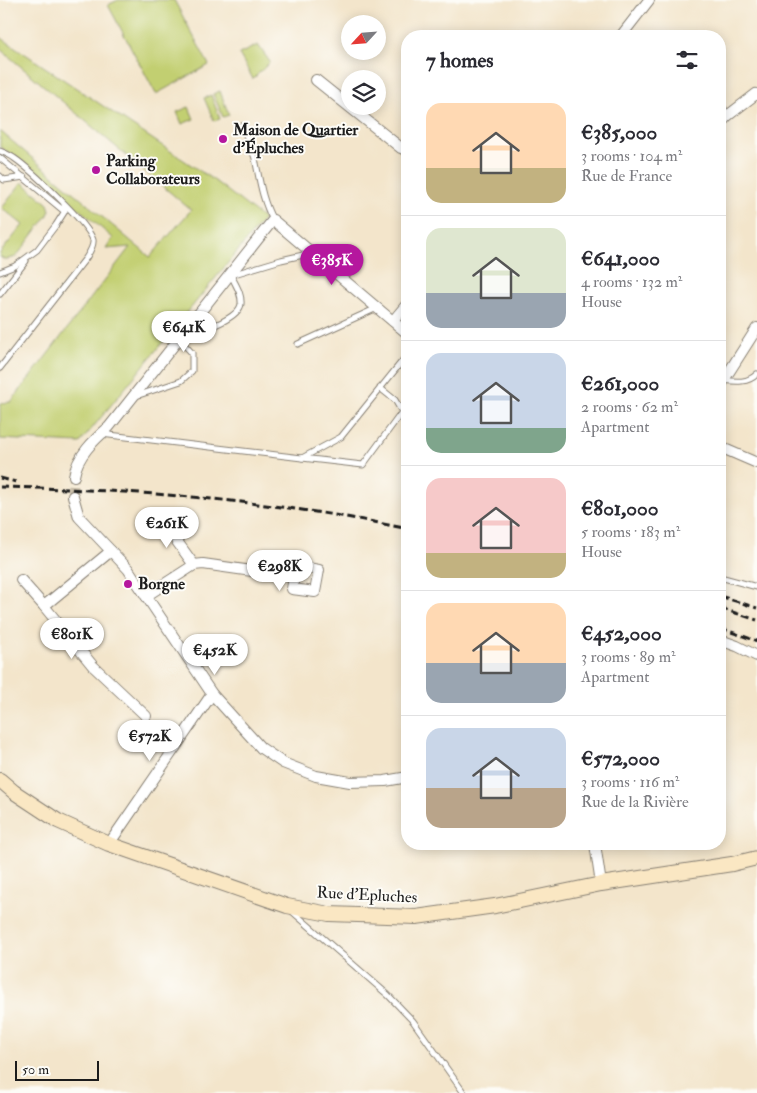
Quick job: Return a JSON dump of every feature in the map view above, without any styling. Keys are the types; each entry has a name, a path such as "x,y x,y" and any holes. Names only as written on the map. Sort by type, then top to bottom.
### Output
{"street":[{"path":"625,30 649,0"},
{"path":"316,80 401,147"},
{"path":"726,119 757,95"},
{"path":"74,476 82,456 109,427 273,220 401,328"},
{"path":"393,321 401,311"},
{"path":"726,377 757,328"},
{"path":"726,450 757,463"},
{"path":"73,496 75,507 80,517 128,569 212,694 261,748 283,763 316,776 350,782 401,779"},
{"path":"160,518 194,565"},
{"path":"44,606 111,551"},
{"path":"146,596 194,565 203,564 294,577"},
{"path":"22,580 93,666 146,716"},
{"path":"726,643 757,656"},
{"path":"109,844 212,694"},
{"name":"Rue d'Epluches","path":"0,780 14,792 58,821 109,844 288,906 329,914 416,917 496,906 601,884 732,864 757,858"},
{"path":"596,850 601,884"}],"lane":[{"path":"242,126 256,163 257,175 266,208 273,220"},
{"path":"0,151 14,159 44,183 77,218 92,239 93,245 86,258 0,368"},
{"path":"0,158 64,211"},
{"path":"0,176 4,180 24,177"},
{"path":"0,294 56,225 64,211 64,204"},
{"path":"133,397 181,381 192,371 192,353 179,339 229,318 238,312 241,305 240,295 231,275 281,260 313,253"},
{"path":"0,272 30,257"},
{"path":"298,344 378,308"},
{"path":"302,458 342,437 401,362"},
{"path":"726,383 745,381 757,374"},
{"path":"380,388 395,400 401,410"},
{"path":"101,434 363,465 401,413"},
{"path":"726,579 757,587"},
{"path":"288,906 388,995 414,1021 464,1093"}],"green space":[{"path":"118,0 174,0 209,65 156,94 108,5"},
{"path":"0,37 215,181 264,219 80,443 0,439 0,403 11,402 130,247 106,249 113,238 26,164 0,147 0,131 150,257 191,210 0,49"},
{"path":"258,45 270,62 253,79 239,54"},
{"path":"220,91 229,115 223,117 213,94"},
{"path":"211,95 220,119 214,121 204,98"},
{"path":"189,107 194,119 182,124 177,112"},
{"path":"22,182 48,204 50,210 16,257 5,260 0,257 0,253 23,225 2,208"}],"tunnel":[{"path":"73,496 74,476"}],"railway":[{"path":"0,478 16,482"},
{"path":"0,487 51,488 205,498 307,511 401,528"},
{"path":"726,598 757,608"},
{"path":"726,610 757,620"},
{"path":"726,630 757,641"}],"place":[{"name":"Maison de Quartier d'Épluches","path":"223,139"},
{"name":"Parking Collaborateurs","path":"96,170"},
{"name":"Borgne","path":"128,584"}]}
